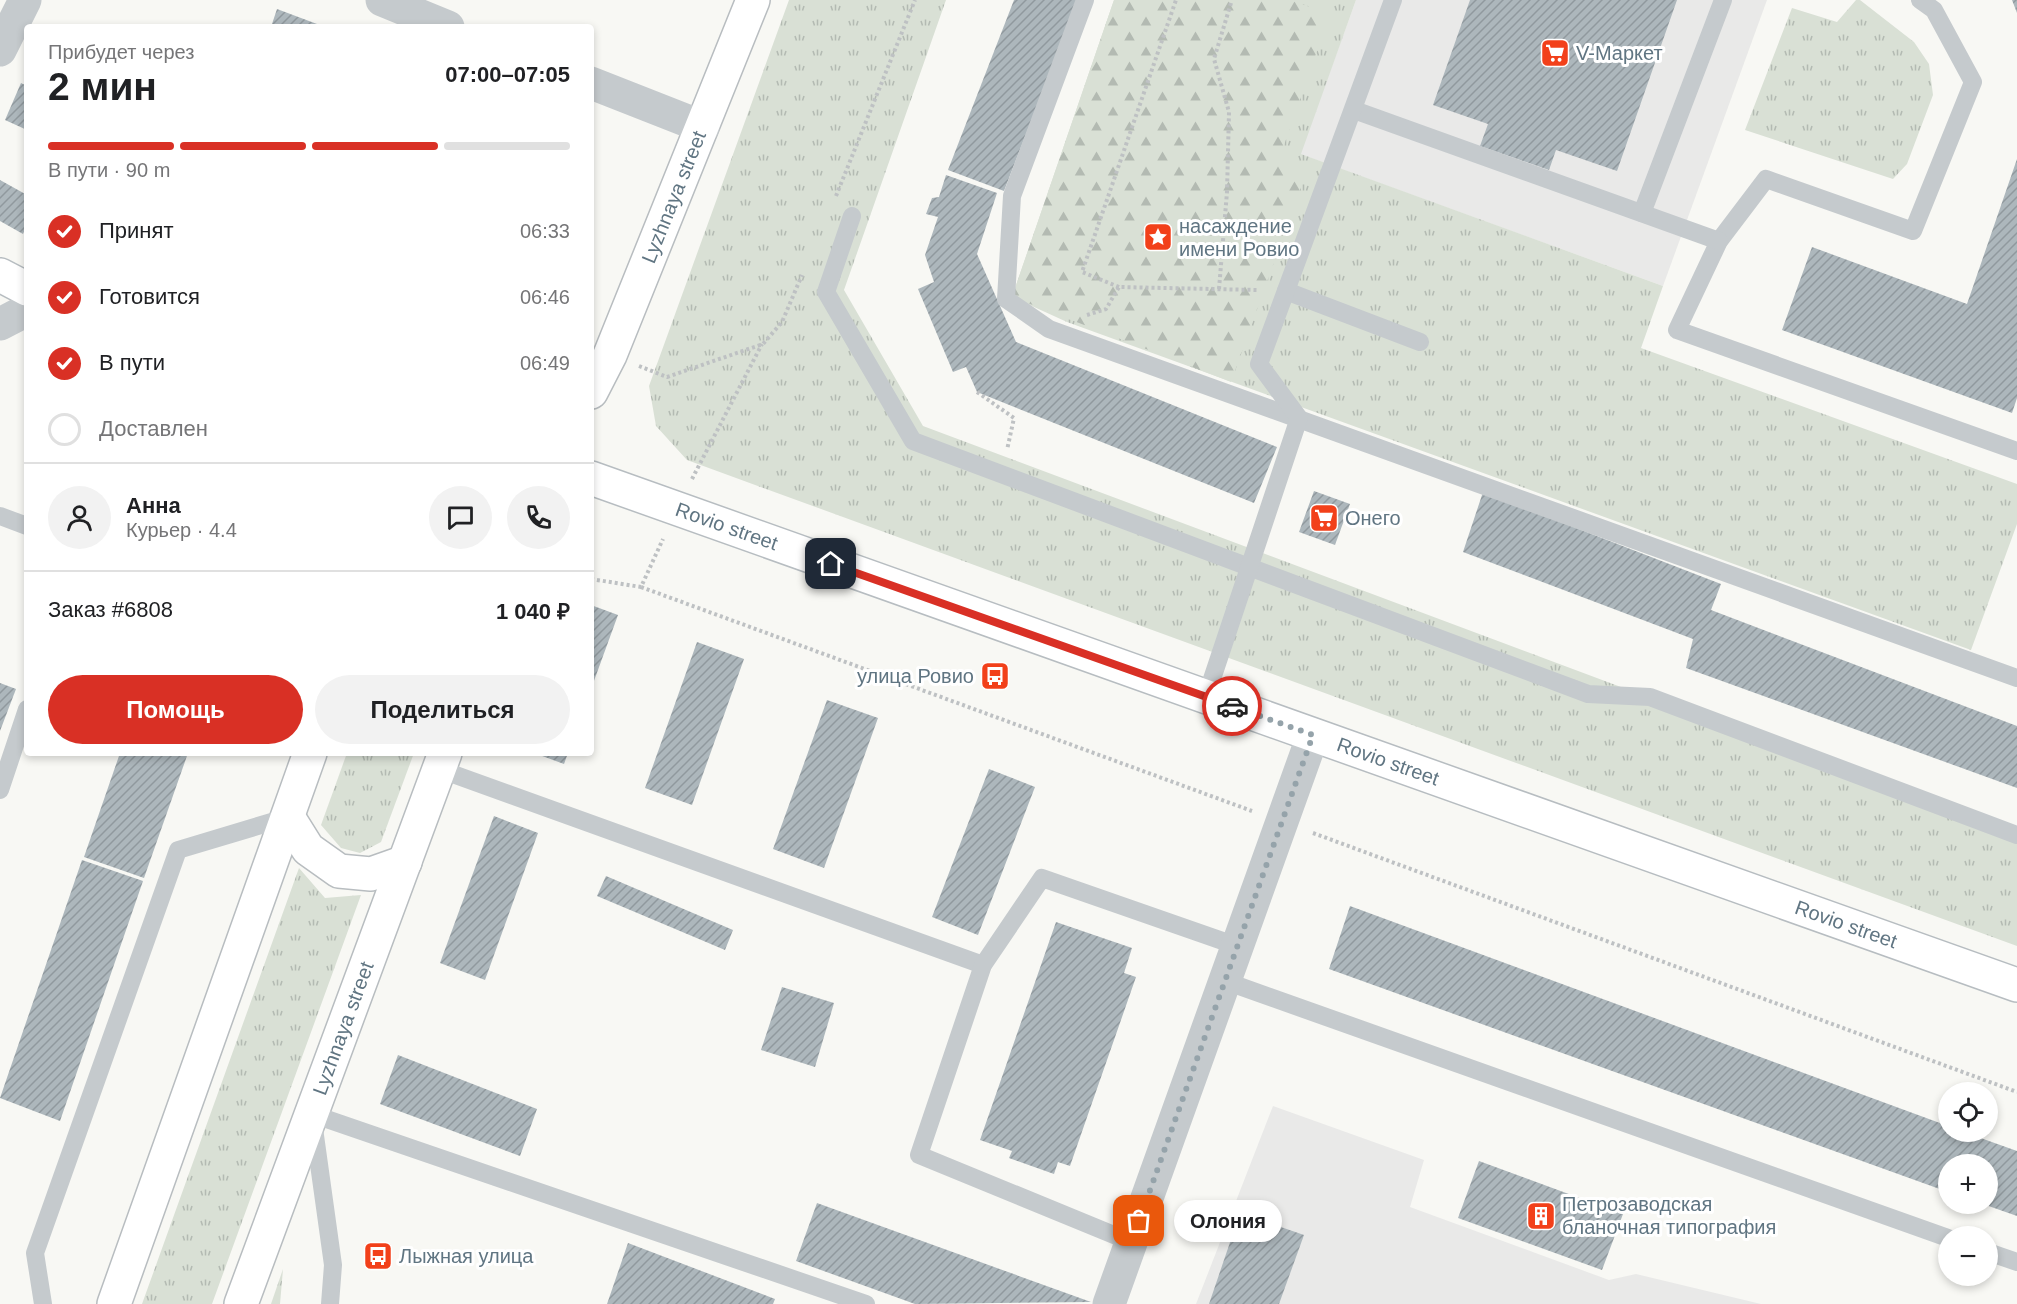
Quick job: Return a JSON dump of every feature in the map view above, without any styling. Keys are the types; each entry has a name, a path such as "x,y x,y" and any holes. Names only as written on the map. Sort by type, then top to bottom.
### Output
{"main road":[{"name":"Lyzhnaya street","path":"594,386 610,355 753,0"},
{"path":"0,275 24,287"},
{"name":"Rovio street","path":"594,479 2017,985"},
{"path":"114,1304 309,756"},
{"name":"Lyzhnaya street","path":"241,1304 442,761"},
{"path":"288,817 308,849 339,871 371,874 405,862"}],"street":[{"path":"0,50 25,0"},
{"path":"382,0 441,24"},
{"path":"594,84 703,127"},
{"path":"0,324 24,312"},
{"path":"1109,1304 1313,735"}],"lane":[{"path":"1085,0 1012,196 1006,300 1049,329 2017,678"},
{"path":"1299,418 1259,364 1393,0"},
{"path":"1642,213 1723,0"},
{"path":"1920,0 1934,10 1973,82 1913,231 1766,179 1719,241 1677,330 2017,452"},
{"path":"1354,110 1719,241"},
{"path":"852,216 826,292 913,441 1588,694 1650,697 2017,835"},
{"path":"1286,291 1420,342"},
{"path":"1206,697 1299,418"},
{"path":"0,516 24,525"},
{"path":"0,790 24,718"},
{"path":"442,761 983,965"},
{"path":"43,1304 35,1253 178,850 288,817"},
{"path":"1131,1242 919,1155 983,965 1042,878 1237,946"},
{"path":"1225,981 1938,1234"},
{"path":"330,1304 333,1265 312,1114 866,1304"},
{"path":"1998,1255 2017,1262"}],"path":[{"path":"832,205 915,0"},
{"path":"1176,0 1082,272 1119,287 1286,291"},
{"path":"1219,289 1229,112 1214,59 1231,3"},
{"path":"610,355 667,377 763,344 782,322 804,269"},
{"path":"1049,329 1106,309 1119,287"},
{"path":"977,392 1014,418 1002,475"},
{"path":"642,587 2017,1092"}],"shaded area":[{"path":"1356,0 1767,0 1663,286 1300,154"},
{"path":"1273,1106 1424,1160 1410,1207 1609,1280 1636,1274 1761,1304 1196,1304"}],"green space":[{"path":"789,0 946,0 844,290 923,426 2017,835 2017,946 687,460 656,426 649,386"},
{"path":"1114,0 1356,0 1301,154 1663,286 1641,348 2017,484 2017,524 1971,650 1067,322 1012,297"},
{"name":"насаждение имени Ровио","path":"1114,0 1290,0 1330,14 1277,165 1305,176 1231,382 1012,297"},
{"path":"1856,0 1860,0 1914,42 1929,64 1933,95 1907,164 1893,179 1745,130 1792,8 1837,22"},
{"path":"346,756 413,756 381,842 360,853 341,848 321,825"},
{"path":"299,868 325,898 361,895 212,1304 142,1304"},
{"path":"283,1269 280,1304 271,1304"}],"building":[{"path":"1014,0 1078,0 1004,191 948,170"},
{"name":"V-Маркет","path":"1470,0 1677,0 1617,171 1556,150 1549,170 1480,146 1488,124 1433,105"},
{"path":"2012,0 2017,0 2017,13"},
{"path":"277,9 317,24 272,24"},
{"path":"21,83 24,84 24,129 5,120"},
{"path":"2017,159 2017,398 2012,413 1782,330 1812,247 1967,304"},
{"path":"946,175 997,193 977,254 1016,342 1277,447 1254,503 977,392 966,367 953,372 918,289 934,282 925,255 938,217 926,214 932,198 939,197"},
{"path":"0,180 24,193 23,234 0,221"},
{"name":"Онего","path":"1314,491 1350,504 1335,545 1299,532"},
{"path":"1483,492 1721,584 1711,610 2017,726 2017,788 1686,668 1693,639 1463,552"},
{"path":"594,606 618,615 594,681"},
{"path":"697,642 744,659 692,805 645,788"},
{"path":"0,683 16,689 0,731"},
{"path":"827,700 878,718 824,868 773,849"},
{"path":"119,756 187,756 144,878 84,857"},
{"path":"542,756 567,756 564,764"},
{"path":"989,769 1035,787 978,935 932,917"},
{"path":"494,816 538,833 485,980 440,963"},
{"path":"82,860 143,881 60,1121 0,1098"},
{"path":"606,876 733,930 725,950 597,896"},
{"path":"1350,906 1938,1122 1938,1142 1992,1142 2017,1151 2017,1216 1998,1209 1998,1154 1938,1154 1938,1188 1329,969"},
{"path":"1056,922 1132,948 1124,973 1136,977 1070,1166 1058,1162 1054,1174 1009,1158 1012,1151 980,1140"},
{"path":"782,987 834,1003 815,1067 761,1050"},
{"path":"398,1055 537,1109 520,1156 380,1104"},
{"name":"Петрозаводская бланочная типография","path":"1479,1161 1623,1214 1602,1270 1458,1218"},
{"path":"817,1203 1091,1302 915,1304 796,1261"},
{"path":"1240,1213 1304,1235 1279,1304 1209,1304"},
{"path":"628,1243 775,1299 773,1304 607,1304"}],"way so far":[{"path":"1139,1221 1313,735 1232,706"}],"place":[{"name":"V-Маркет","path":"1555,53"},
{"name":"насаждение имени Ровио","path":"1158,237"},
{"name":"Онего","path":"1324,518"},
{"name":"улица Ровио","path":"995,676"},
{"name":"Петрозаводская бланочная типография","path":"1541,1216"},
{"name":"Олония","path":"1139,1221"},
{"name":"Лыжная улица","path":"378,1256"}],"route":[{"path":"831,564 1232,706"}]}
